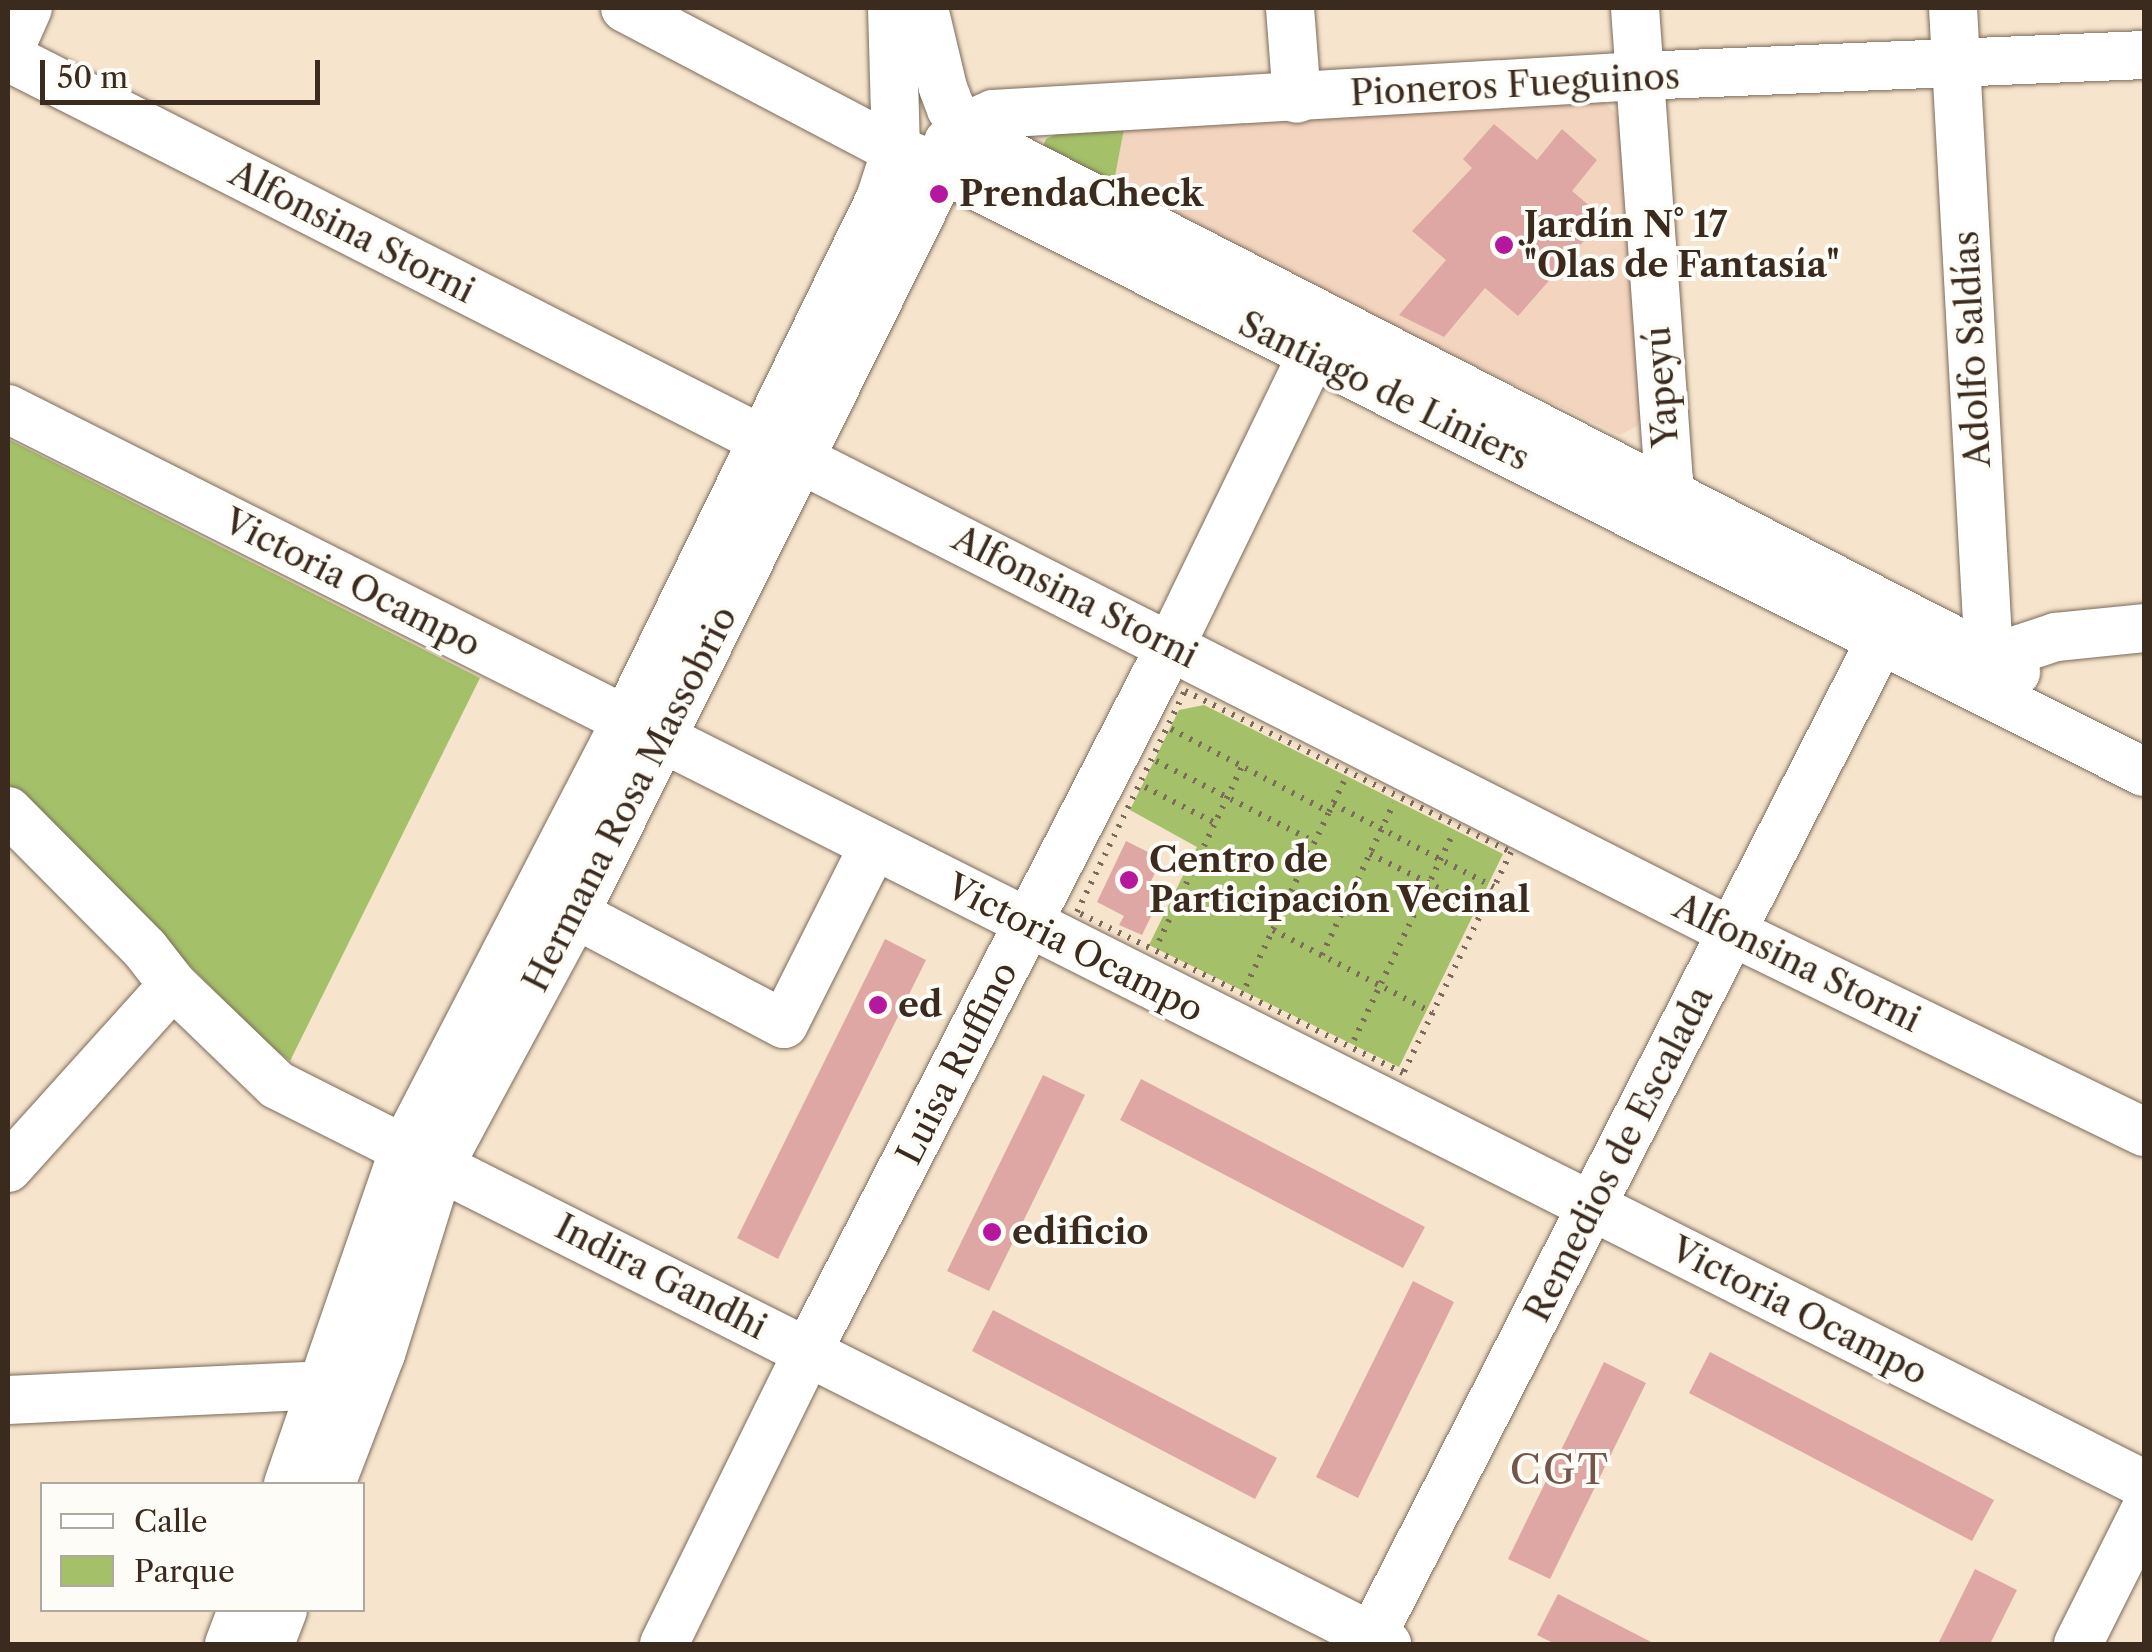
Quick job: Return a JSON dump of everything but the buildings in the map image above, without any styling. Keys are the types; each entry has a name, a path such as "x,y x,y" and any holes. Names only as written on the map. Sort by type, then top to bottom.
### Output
{"street":[{"path":"8,55 28,8"},
{"name":"Santiago de Liniers","path":"625,8 896,150 1322,339 1656,506 1982,673 2144,772"},
{"name":"Hermana Rosa Massobrio","path":"332,1482 381,1354 423,1156 575,914 642,730 760,439 880,199 896,150 892,8"},
{"path":"924,8 942,88 964,127"},
{"path":"1290,8 1296,98"},
{"name":"Yapeyú","path":"1635,8 1668,479 1656,506"},
{"name":"Adolfo Saldías","path":"1952,8 1982,673"},
{"name":"Alfonsina Storni","path":"8,55 1730,931 2144,1132"},
{"name":"Pioneros Fueguinos","path":"896,150 936,147 964,127 993,114 1639,76 2144,55"},
{"path":"1035,169 1022,159 1021,134 1045,111"},
{"name":"Santiago de Liniers","path":"964,127 1322,339"},
{"name":"Hermana Rosa Massobrio","path":"289,1482 324,1385 423,1156 642,730 803,460 964,127"},
{"name":"Luisa Ruffino","path":"672,1642 808,1351 1171,645 1322,339"},
{"name":"Victoria Ocampo","path":"8,409 2144,1484"},
{"name":"Remedios de Escalada","path":"1376,1642 1730,931 1888,625"},
{"path":"1982,673 2056,637 2144,628"},
{"name":"Santiago de Liniers","path":"1982,673 2144,736"},
{"name":"Indira Gandhi","path":"8,811 145,948 173,985 277,1085 1376,1642"},
{"path":"575,914 784,1024 872,847"},
{"path":"8,1168 173,985"},
{"path":"8,1400 324,1385 381,1354"},
{"path":"2078,1644 2144,1512"},
{"path":"230,1644 241,1612"},
{"path":"270,1644 282,1612"}],"path":[{"path":"1185,691 1512,852 1403,1073 1077,912 1152,759 1185,691"},
{"path":"1167,727 1494,887"},
{"path":"1152,759 1315,842"},
{"path":"1155,950 1242,766"},
{"path":"1242,994 1348,771"},
{"path":"1139,784 1215,823"},
{"path":"1322,955 1398,796"},
{"path":"1351,1047 1457,825"},
{"path":"1370,854 1483,910"},
{"path":"1273,930 1433,1013"}],"shaded area":[{"path":"1604,102 1623,119 1641,418 1637,426 1620,435 1112,192 1124,129"}],"green space":[{"path":"1124,129 1112,192 1042,149 1046,139 1057,134"},
{"path":"8,439 480,678 290,1061 270,1046 8,784"},
{"path":"1204,705 1503,854 1399,1067 1149,945 1197,847 1130,810 1179,710"}],"place":[{"name":"PrendaCheck","path":"939,194"},
{"name":"Jardín N° 17 \"Olas de Fantasía\"","path":"1504,245"},
{"name":"Centro de Participación Vecinal","path":"1129,880"},
{"name":"ed","path":"878,1005"},
{"name":"edificio","path":"992,1232"}],"district":[{"name":"CGT","path":"1560,1470"}]}
